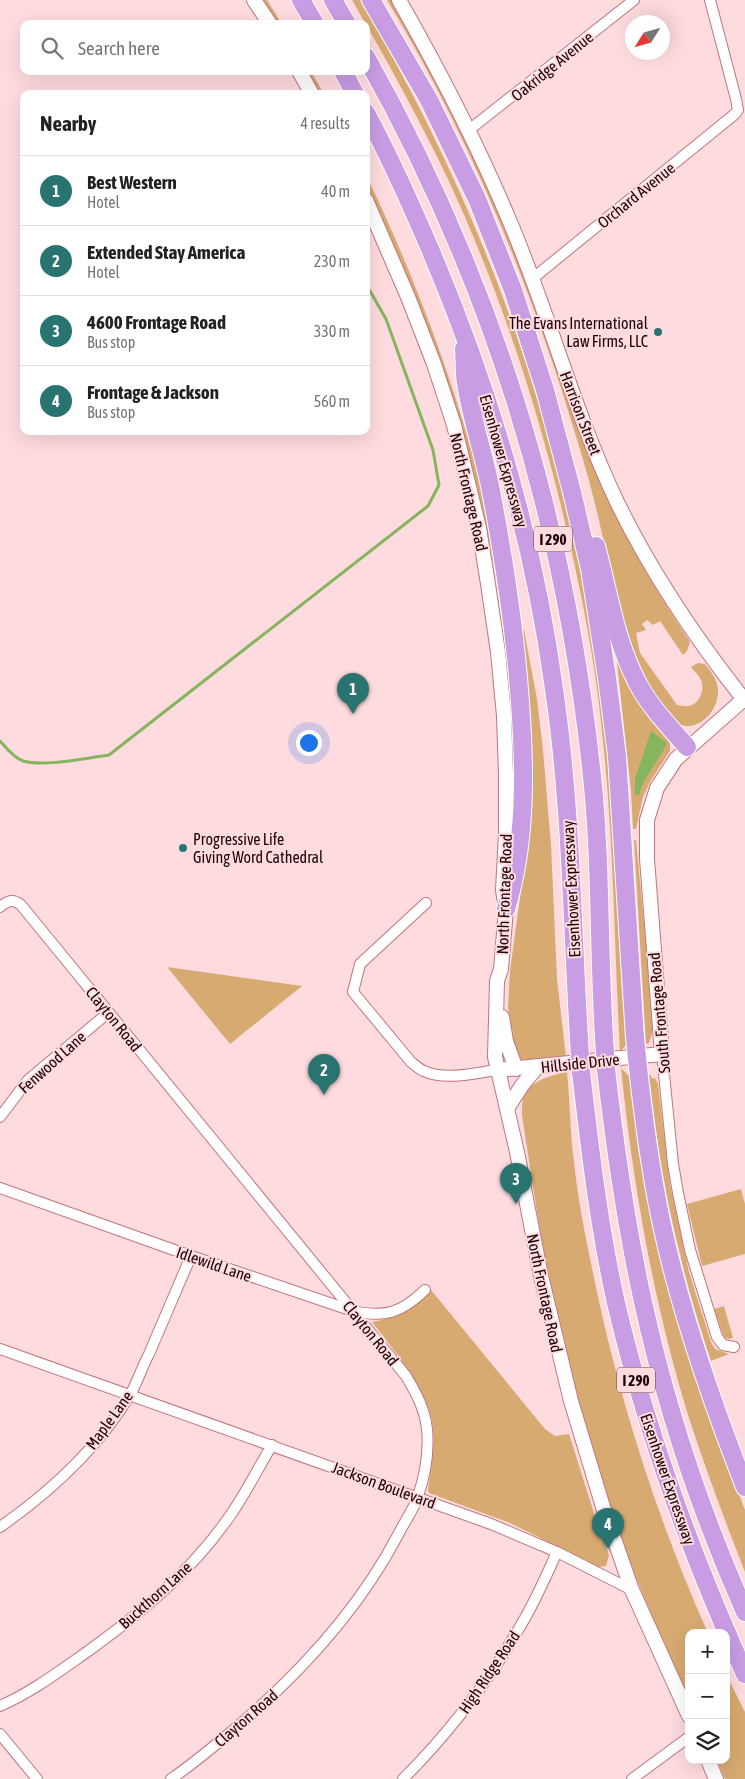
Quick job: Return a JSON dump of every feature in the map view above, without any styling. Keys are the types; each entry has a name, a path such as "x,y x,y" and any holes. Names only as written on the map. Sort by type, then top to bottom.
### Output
{"highway":[{"path":"333,0 345,20"},
{"path":"370,0 429,100 477,199 513,290 545,390 590,569 607,678 617,756 635,1038 644,1124 654,1184 679,1296 708,1386 745,1487"},
{"name":"Eisenhower Expressway","path":"370,64 403,124 461,250 502,358 545,502 568,606 578,662 592,770 606,1061 622,1192 643,1303 657,1360 702,1501 745,1612"},
{"path":"345,75 353,90"},
{"name":"Eisenhower Expressway","path":"370,121 411,204 464,331 511,481 529,553 552,672 568,816 581,1064 597,1202 616,1301 629,1354 661,1463 682,1525 745,1674"},
{"path":"464,331 465,382 488,474 496,517 511,610 519,686 523,778 521,818 519,850 512,892 506,909"},
{"path":"545,390 560,411 618,631 628,662 647,699 687,747"}],"main road":[{"path":"254,0 267,20"},
{"name":"Harrison Street","path":"399,0 469,130 511,224 584,425 617,502 654,571 680,613 744,700"},
{"path":"301,75 310,90"},
{"name":"North Frontage Road","path":"370,209 408,297 434,364 454,425 479,528 495,625 504,716 506,834 503,890 506,909 501,969 497,981 495,1057 508,1107 541,1276 571,1401 603,1507 632,1590"},
{"name":"South Frontage Road","path":"662,1054 647,859 647,820 657,788 676,759 687,747 744,700"},
{"path":"501,969 502,1021 506,1041 516,1070"},
{"name":"Hillside Drive","path":"498,1070 516,1070 662,1054"},
{"path":"508,1107 537,1067"},
{"path":"632,1590 685,1707"},
{"path":"710,1764 716,1779"}],"street":[{"name":"Oakridge Avenue","path":"469,130 488,117 634,0"},
{"name":"Orchard Avenue","path":"532,279 731,118 738,110 710,0"},
{"name":"Clayton Road","path":"0,907 9,901 21,905 406,1376 422,1406 427,1428 426,1462 418,1497 382,1564 354,1605 304,1665 256,1712 184,1770 170,1779"},
{"path":"426,903 360,964 354,992 411,1062 423,1071 452,1075 498,1070"},
{"name":"Fenwood Lane","path":"0,1117 28,1080 108,1013"},
{"name":"South Frontage Road","path":"662,1054 673,1164 690,1250 717,1337 723,1345 734,1346"},
{"name":"Idlewild Lane","path":"0,1188 190,1256 353,1311 370,1315 382,1315 393,1312 406,1306 425,1290"},
{"name":"Maple Lane","path":"0,1527 48,1490 81,1458 111,1422 130,1395 174,1298 190,1256"},
{"name":"Jackson Boulevard","path":"0,1350 505,1529 557,1552 632,1590"},
{"name":"Buckthorn Lane","path":"0,1706 27,1693 71,1663 127,1623 166,1589 208,1545 228,1520 272,1445"},
{"name":"High Ridge Road","path":"403,1779 430,1751 479,1692 506,1652 557,1552"},
{"path":"0,1734 37,1779"},
{"path":"632,1779 685,1740"}],"shaded area":[{"path":"262,0 267,0 280,20 275,20"},
{"path":"352,0 360,0 406,82 447,165 484,249 516,334 544,421 567,510 586,601 606,732 627,1044 620,1052 609,812 599,704 581,595 563,514 527,385 482,258 465,216 424,130 370,32 370,20 363,20"},
{"path":"387,0 391,0 426,61 488,187 515,251 584,444 605,493 639,559 690,642 687,651 683,655 660,621 653,625 647,620 642,624 646,630 636,633 640,653 677,705 693,705 701,696 701,680 691,667 698,663 705,664 712,673 718,687 714,707 704,720 697,724 682,725 668,716 650,690 632,652 621,616 585,468 563,394 522,278 474,163 418,53"},
{"path":"308,75 313,75 322,90 317,90"},
{"path":"370,184 424,308 460,410 488,512 499,578 496,579 487,528 461,427 427,328 388,232 370,194"},
{"path":"524,630 537,699 543,750 551,845 557,979 566,1057 526,1061 518,1058 510,1029 508,1007 510,971 522,883 519,631"},
{"path":"616,653 667,734 670,742 670,751 651,780 643,797 636,829 633,829 631,791"},
{"path":"651,731 667,743 644,781 639,795 635,794 635,779"},
{"path":"634,840 636,840 654,1028 649,1043 646,1044"},
{"path":"167,967 302,986 230,1044"},
{"path":"621,1068 630,1077 639,1154 667,1282 700,1391 745,1510 745,1572 695,1437 665,1332 646,1245 632,1157"},
{"path":"567,1072 573,1151 580,1206 594,1278 615,1368 656,1502 689,1590 706,1629 685,1629 685,1690 642,1592 609,1503 579,1403 548,1275 522,1115 522,1103 528,1086 530,1087 547,1077"},
{"path":"649,1074 653,1079 655,1078 658,1084 670,1185 689,1272 711,1342 715,1349 729,1354 711,1361 688,1284 670,1212"},
{"path":"741,1189 745,1204 745,1254 702,1266 687,1204"},
{"path":"431,1290 545,1429 555,1436 569,1434 609,1555 606,1566 599,1567 510,1523 429,1493 433,1443 433,1427 430,1414 418,1386 372,1322 389,1318 404,1311"},
{"path":"724,1306 733,1338 728,1339 724,1337 714,1309"},
{"path":"730,1682 745,1712 745,1779 725,1779 719,1764 730,1764"}],"waterway":[{"path":"0,741 16,758 32,763 66,761 109,755 428,506 439,485 433,450 386,319 370,291"}],"place":[{"name":"The Evans International Law Firms, LLC","path":"658,332"},
{"name":"Best Western","path":"353,714"},
{"name":"Progressive Life Giving Word Cathedral","path":"183,848"},
{"name":"Extended Stay America","path":"324,1095"},
{"name":"4600 Frontage Road","path":"516,1204"},
{"name":"Frontage & Jackson","path":"608,1549"}]}
